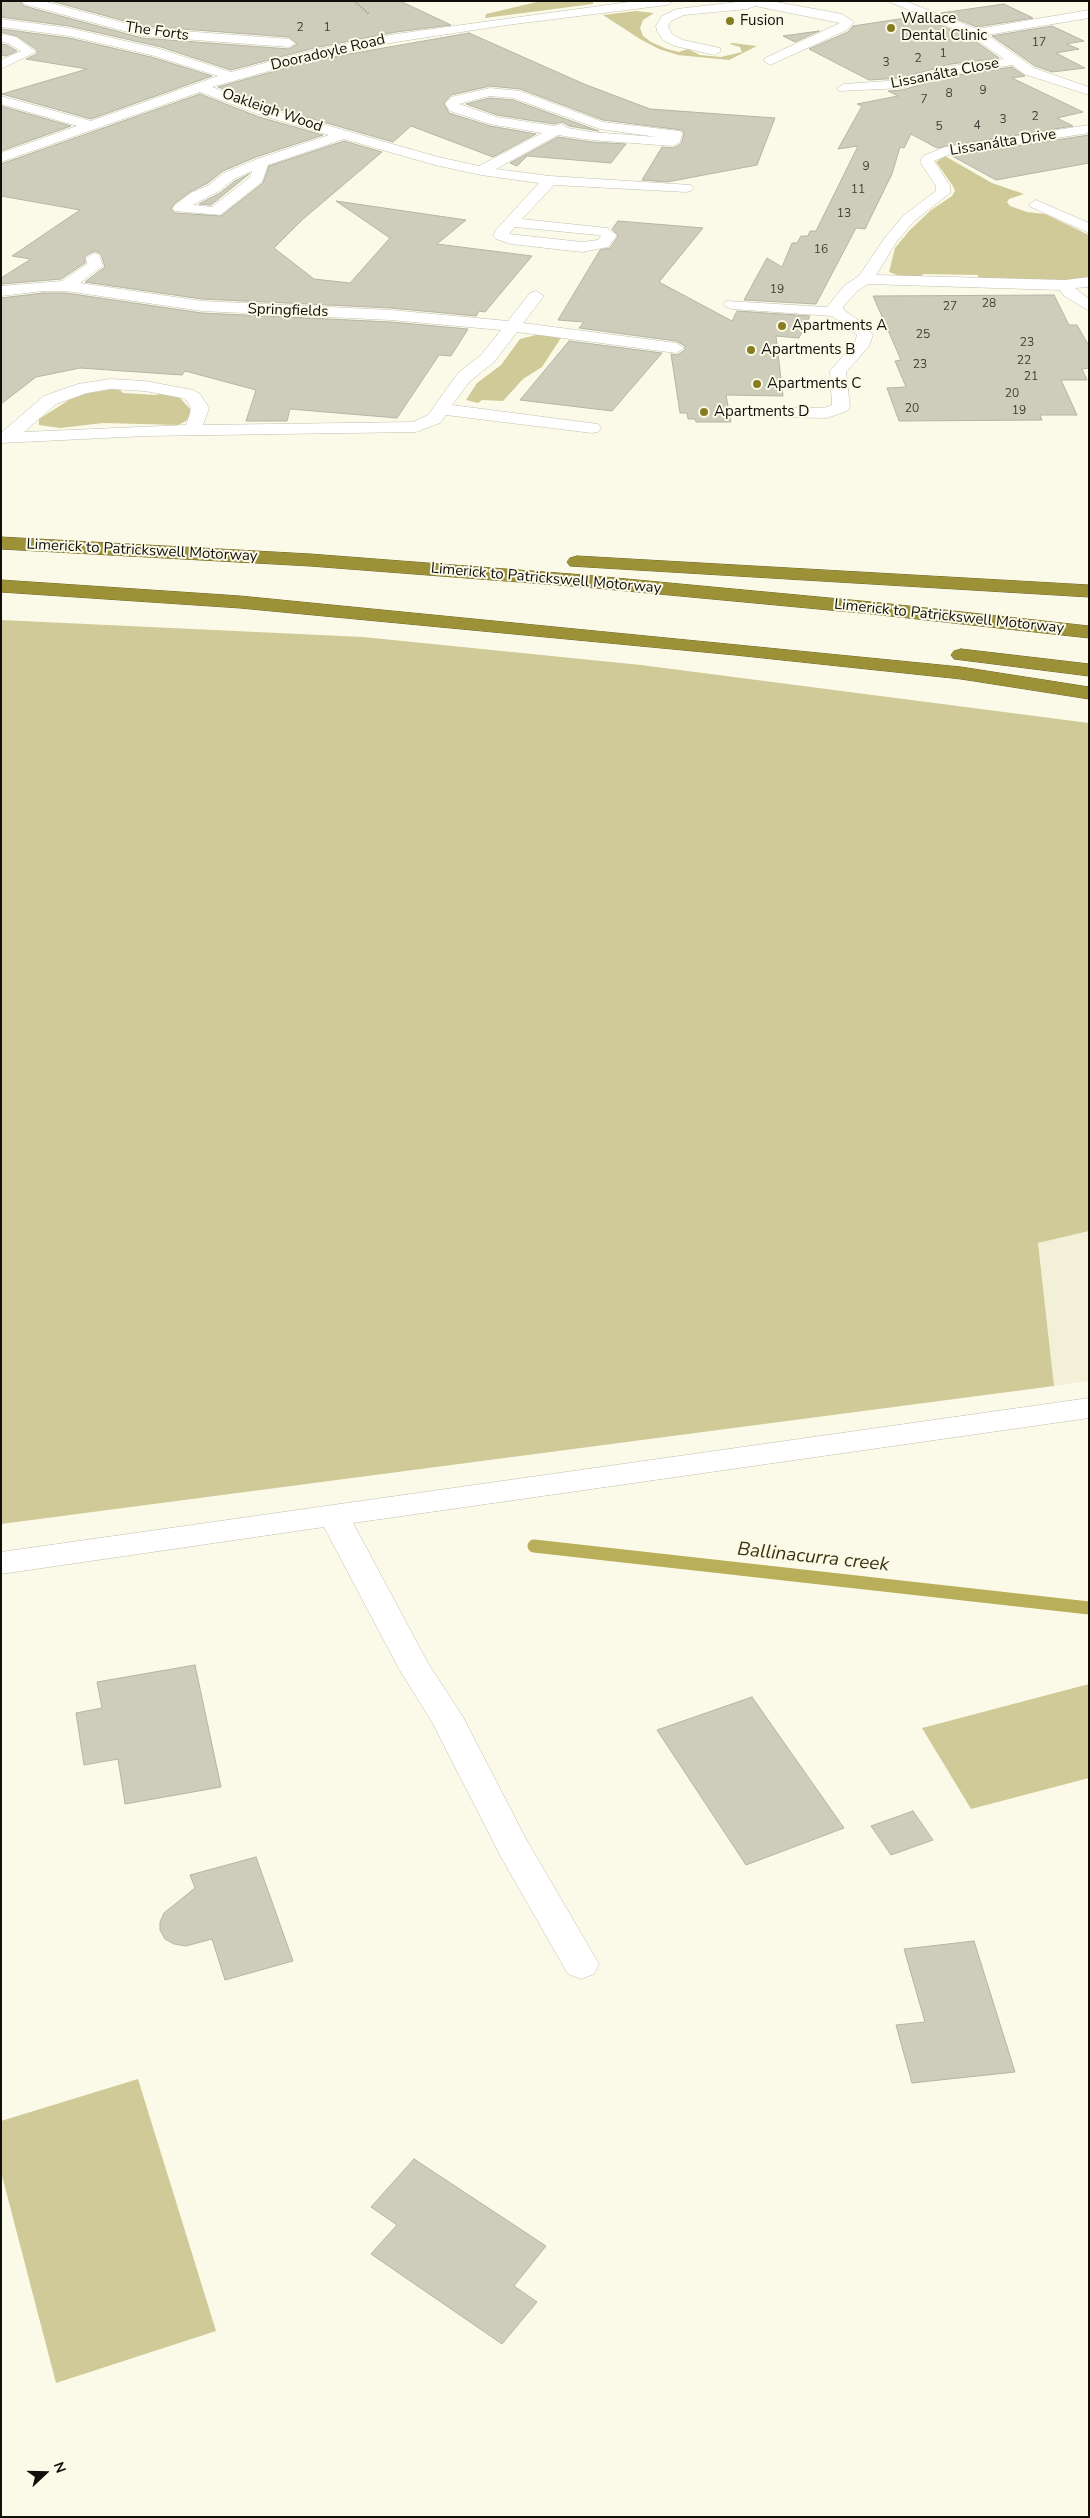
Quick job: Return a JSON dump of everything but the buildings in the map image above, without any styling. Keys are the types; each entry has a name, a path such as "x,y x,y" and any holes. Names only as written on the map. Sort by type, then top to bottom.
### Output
{"highway":[{"path":"1,531 1089,590"},
{"name":"Limerick to Patrickswell Motorway","path":"1,543 310,560 584,581 862,607 1089,632"},
{"path":"1,582 238,593 497,610 738,632 1089,670"},
{"path":"1,586 240,602 735,648 961,674 1089,693"}],"street":[{"name":"The Forts","path":"28,1 142,32 289,43"},
{"name":"Dooradoyle Road","path":"1,158 202,88 231,76 314,54 396,38 507,21 638,3 666,1"},
{"path":"893,1 914,11 976,33 1029,71 1067,82 1089,91"},
{"path":"715,51 679,43 667,37 662,26 666,19 681,12 756,2 842,18 848,22 843,27 770,61"},
{"path":"914,11 939,4"},
{"path":"976,33 1089,14"},
{"path":"1,22 69,32 155,52 231,76"},
{"path":"1,38 12,40 30,52 1,65"},
{"name":"Lissanálta Close","path":"844,88 902,84 952,70 1015,61"},
{"path":"1067,82 1089,78"},
{"name":"Oakleigh Wood","path":"202,88 265,112 342,135 481,171 550,180 686,188"},
{"path":"490,92 515,94 578,118 626,130 675,134 673,142 591,136 557,130 495,121 455,108 452,104 456,100 490,92"},
{"path":"1,100 92,126"},
{"path":"481,171 578,118"},
{"name":"Lissanálta Drive","path":"836,312 835,306 839,299 865,279 891,240 909,218 943,193 943,186 927,162 928,159 945,151 1089,129"},
{"name":"Oakleigh Wood","path":"262,162 257,179 216,212 180,208 196,196 214,188 229,176 262,162 342,135"},
{"path":"511,222 594,229 609,235 603,244 591,247 511,239 502,236 501,233 511,222 550,180"},
{"path":"1036,204 1089,229"},
{"path":"66,286 96,266 94,258"},
{"path":"865,279 1065,285 1089,282"},
{"path":"1065,285 1069,292 1089,306"},
{"name":"Springfields","path":"1,291 43,286 66,286 202,306 373,314 511,326 676,348"},
{"path":"4,438 192,430 405,429 426,424 442,409 464,377 477,369 536,296"},
{"path":"732,304 836,312 859,328 865,335 859,348 838,371 836,380 841,407 827,413 778,413"},
{"path":"4,438 50,400 84,388 110,384 146,386 188,394 194,398 200,408 192,430"},
{"path":"442,409 592,428"},
{"path":"1,1563 1089,1408"},
{"path":"334,1517 415,1669 446,1717 513,1847 581,1964"}],"shaded area":[{"path":"541,1 593,1 593,4 485,18 486,14"},
{"path":"636,11 654,13 643,20 640,28 643,36 667,49 679,52 688,49 700,55 721,57 742,52 740,47 730,44 732,43 757,46 729,60 678,55 659,49 640,39 603,15"},
{"path":"945,156 992,183 1024,194 1009,199 1007,202 1010,206 1027,212 1045,214 1089,235 1089,278 1063,281 978,278 978,275 923,274 921,277 900,276 889,272 895,248 909,231 931,210 952,196 955,191 936,162"},
{"path":"540,334 561,338 542,367 523,379 503,401 482,400 478,403 466,400 477,383 501,365 520,339"},
{"path":"118,388 123,393 156,395 166,392 179,397 191,410 190,415 186,421 178,425 103,423 60,428 39,425 39,419 69,400 84,394"},
{"path":"1,620 363,637 641,665 1089,723 1089,1231 1038,1243 1054,1386 1,1524"},
{"path":"1089,1231 1089,1381 1054,1386 1038,1243"},
{"path":"1089,1684 1089,1778 971,1809 922,1728"},
{"path":"138,2079 216,2331 56,2383 1,2172 1,2121"}],"waterway":[{"name":"Ballinacurra creek","path":"534,1546 1089,1608"}],"place":[{"name":"Fusion","path":"730,21"},
{"name":"Wallace Dental Clinic","path":"891,28"},
{"name":"Apartments A","path":"782,326"},
{"name":"Apartments B","path":"751,350"},
{"name":"Apartments C","path":"757,384"},
{"name":"Apartments D","path":"704,412"}]}
